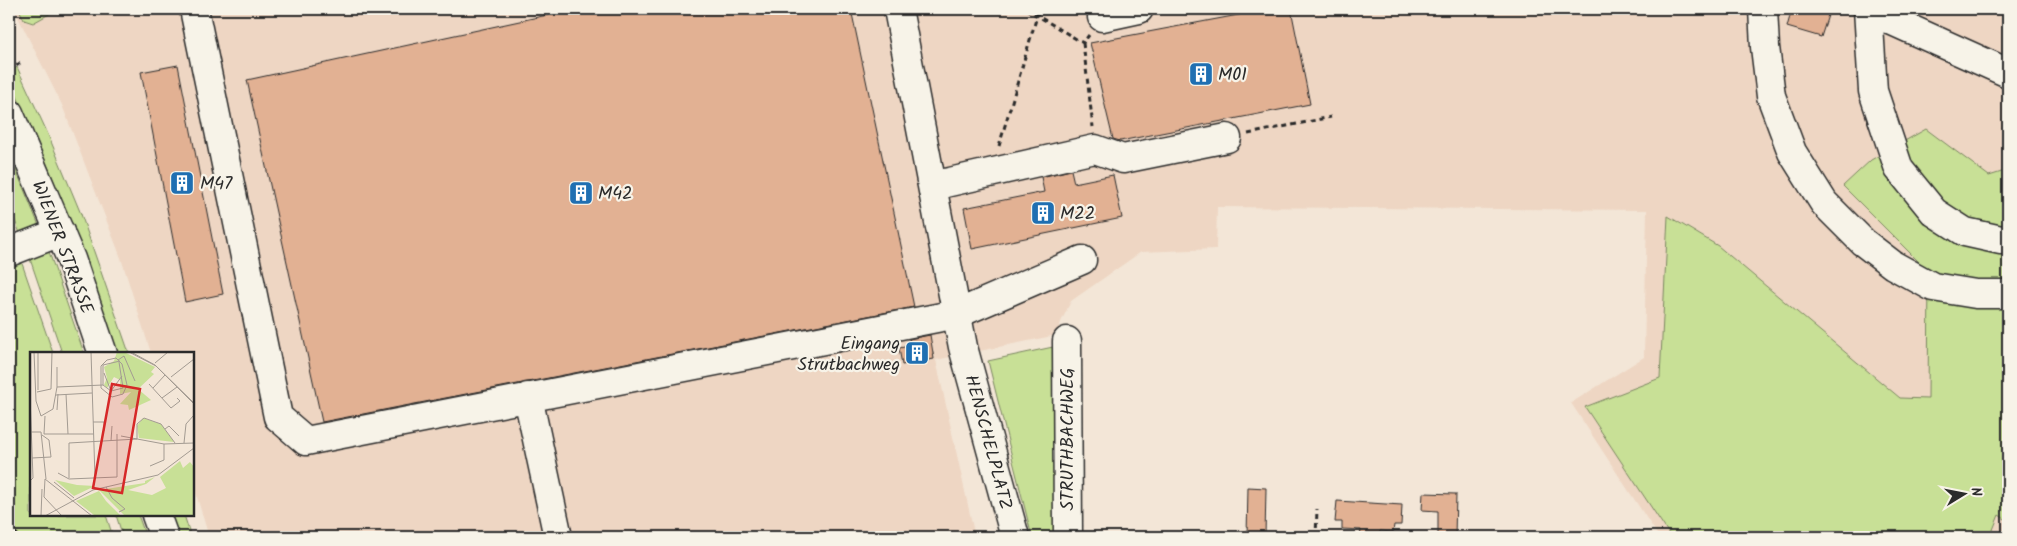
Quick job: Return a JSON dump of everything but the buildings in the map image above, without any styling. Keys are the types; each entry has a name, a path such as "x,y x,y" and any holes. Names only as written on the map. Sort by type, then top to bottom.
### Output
{"street":[{"path":"194,9 278,417 306,441 956,314 1082,260"},
{"name":"HENSCHELPLATZ","path":"898,9 963,347 1015,537"},
{"path":"1102,17 1139,9"},
{"path":"1763,9 1771,96 1792,152 1824,203 1863,242 1893,265 1934,287 1976,294 2008,294"},
{"path":"2008,74 1869,9 1873,91 1898,169 1934,212 1965,232 2001,240 2008,239"},
{"name":"WIENER STRASSE","path":"9,113 71,259 102,352"},
{"path":"932,186 1095,149 1123,159 1227,138"},
{"path":"9,252 60,232"},
{"name":"STRUTHBACHWEG","path":"1067,341 1068,537"},
{"path":"528,398 558,537"},
{"path":"156,516 164,537"}],"path":[{"path":"1026,9 1083,43"},
{"path":"991,173 1039,9"},
{"path":"1095,149 1083,43 1102,17"},
{"path":"9,71 20,63"},
{"path":"1227,138 1331,118"},
{"path":"1317,509 1316,536 1352,537"},
{"path":"9,525 19,537"}],"shaded area":[{"path":"14,9 2008,9 2008,532 2005,531 2002,537 1659,537 1571,403 1644,357 1647,210 1217,207 1216,249 1141,252 1071,301 1057,335 936,360 975,537 209,537 194,487 194,352 151,352 121,258 62,105"}],"green space":[{"path":"19,9 53,9 51,13 33,23 24,20"},
{"path":"17,67 47,132 81,214 129,352 116,352 80,249 40,147 9,80 9,73"},
{"path":"1926,129 1989,176 2008,170 2008,521 1999,515 1990,537 1671,537 1585,407 1660,378 1668,216 1718,246 1900,398 1928,399 1929,272 1843,186 1871,160"},
{"path":"9,153 40,228 24,243 9,206"},
{"path":"9,226 53,352 30,352 30,516 106,516 113,537 9,537"},
{"path":"48,249 84,352 62,352 28,253"},
{"path":"1053,347 1058,537 1032,537 988,361"},
{"path":"116,516 138,516 146,537 123,537"},
{"path":"171,516 184,516 191,537 179,537"}],"place":[{"name":"M01","path":"1201,74"},
{"name":"M47","path":"182,183"},
{"name":"M42","path":"581,193"},
{"name":"M22","path":"1043,213"},
{"name":"Eingang Strutbachweg","path":"917,353"}]}
